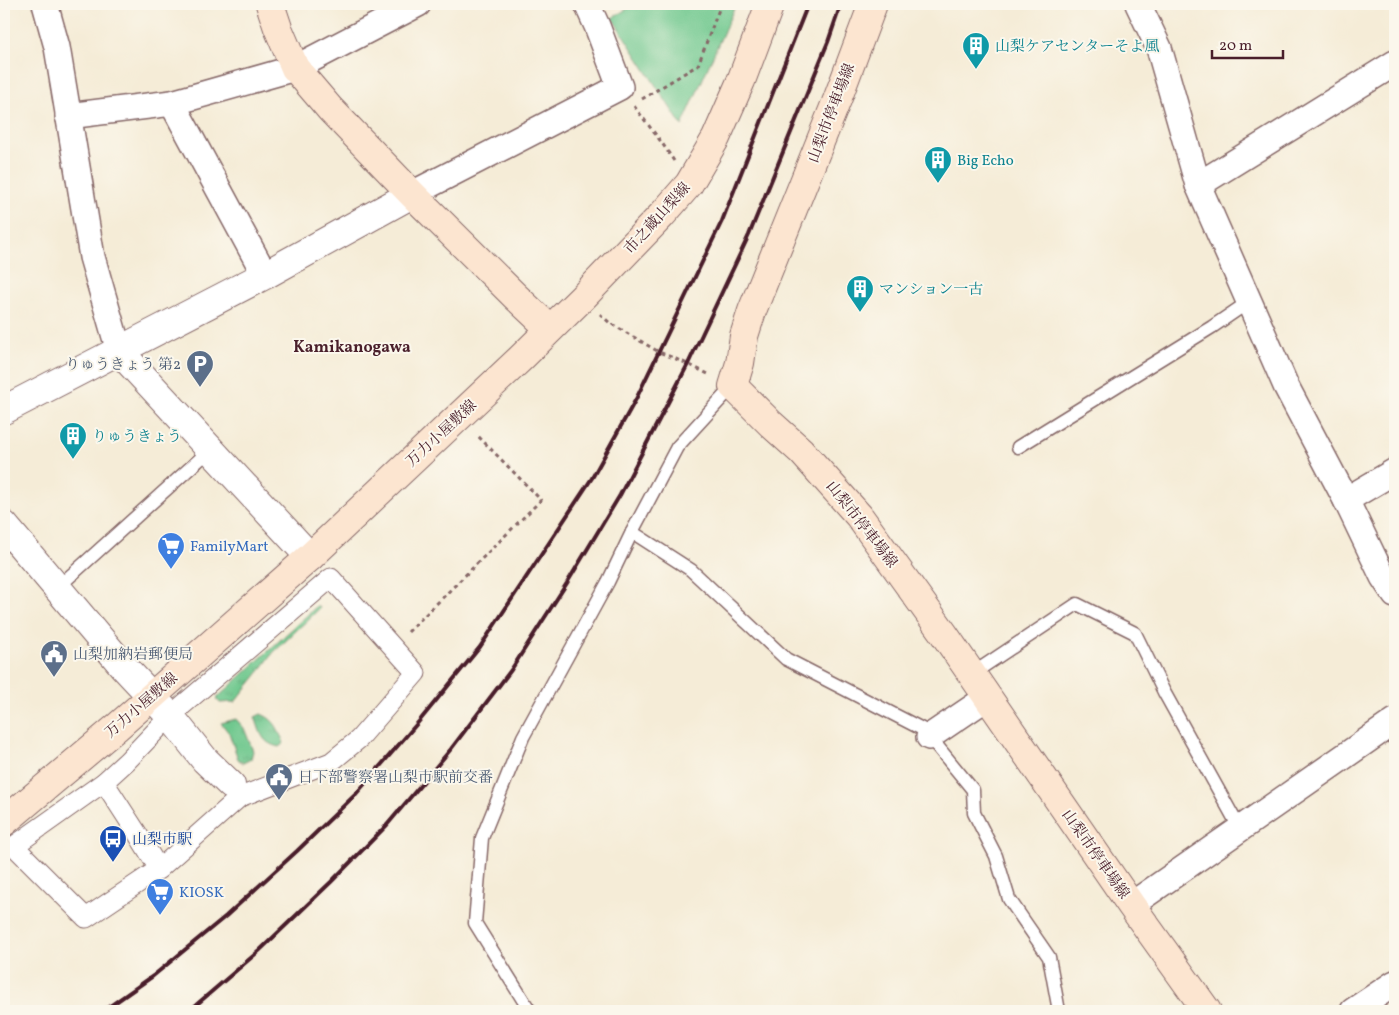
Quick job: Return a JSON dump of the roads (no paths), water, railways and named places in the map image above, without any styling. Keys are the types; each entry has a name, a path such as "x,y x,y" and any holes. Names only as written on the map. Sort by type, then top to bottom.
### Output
{"main road":[{"path":"270,4 295,68 330,109 412,194 550,329"},
{"name":"市之蔵山梨線","path":"550,329 662,215 689,184 716,138 741,81 770,4"},
{"name":"山梨市停車場線","path":"873,4 837,100 752,310 733,386 801,451 859,516 972,674 1131,906 1207,1011"},
{"name":"万力小屋敷線","path":"5,818 151,697 310,557 550,329"}],"street":[{"path":"45,4 58,47 92,257 118,351 310,557"},
{"path":"68,116 172,103 295,68 418,4"},
{"path":"4,410 265,275 453,172 626,96 587,4"},
{"path":"1138,4 1159,48 1198,185 1286,386 1346,500 1383,577 1395,595"},
{"path":"1198,185 1395,63"},
{"path":"172,103 265,275"},
{"path":"1346,500 1395,471"},
{"path":"4,525 151,697 170,716 205,760 231,785"},
{"path":"330,578 416,673 359,739 331,762 240,797 159,869 86,918 14,846 104,782 170,716 330,578"},
{"path":"930,737 988,697"},
{"path":"1131,906 1395,722"},
{"path":"104,782 159,869"},
{"path":"1354,1011 1395,983"}],"lane":[{"path":"1018,447 1212,327 1250,301"},
{"path":"530,1011 475,923 482,838 523,737 608,582 632,532 678,447 733,386"},
{"path":"57,588 210,450"},
{"path":"632,532 691,570 786,659 924,730 973,790 974,813 996,856 1009,899 1049,956 1059,1011"},
{"path":"972,674 1077,604 1134,633 1164,692 1240,829"}],"railway":[{"path":"103,1011 153,976 226,916 297,851 356,794 480,647 592,478 636,399 722,221 808,4"},
{"path":"189,1011 259,951 387,825 451,749 511,670 567,583 620,495 688,364 749,235 828,42 841,4"}],"place":[{"name":"山梨ケアセンターそよ風","path":"976,70"},
{"name":"Big Echo","path":"938,184"},
{"name":"マンション一古","path":"860,313"},
{"name":"りゅうきょう 第2","path":"200,388"},
{"name":"りゅうきょう","path":"73,460"},
{"name":"FamilyMart","path":"171,570"},
{"name":"山梨加納岩郵便局","path":"54,678"},
{"name":"日下部警察署山梨市駅前交番","path":"279,801"},
{"name":"山梨市駅","path":"113,863"},
{"name":"KIOSK","path":"160,916"}],"district":[{"name":"Kamikanogawa","path":"352,346"}]}
